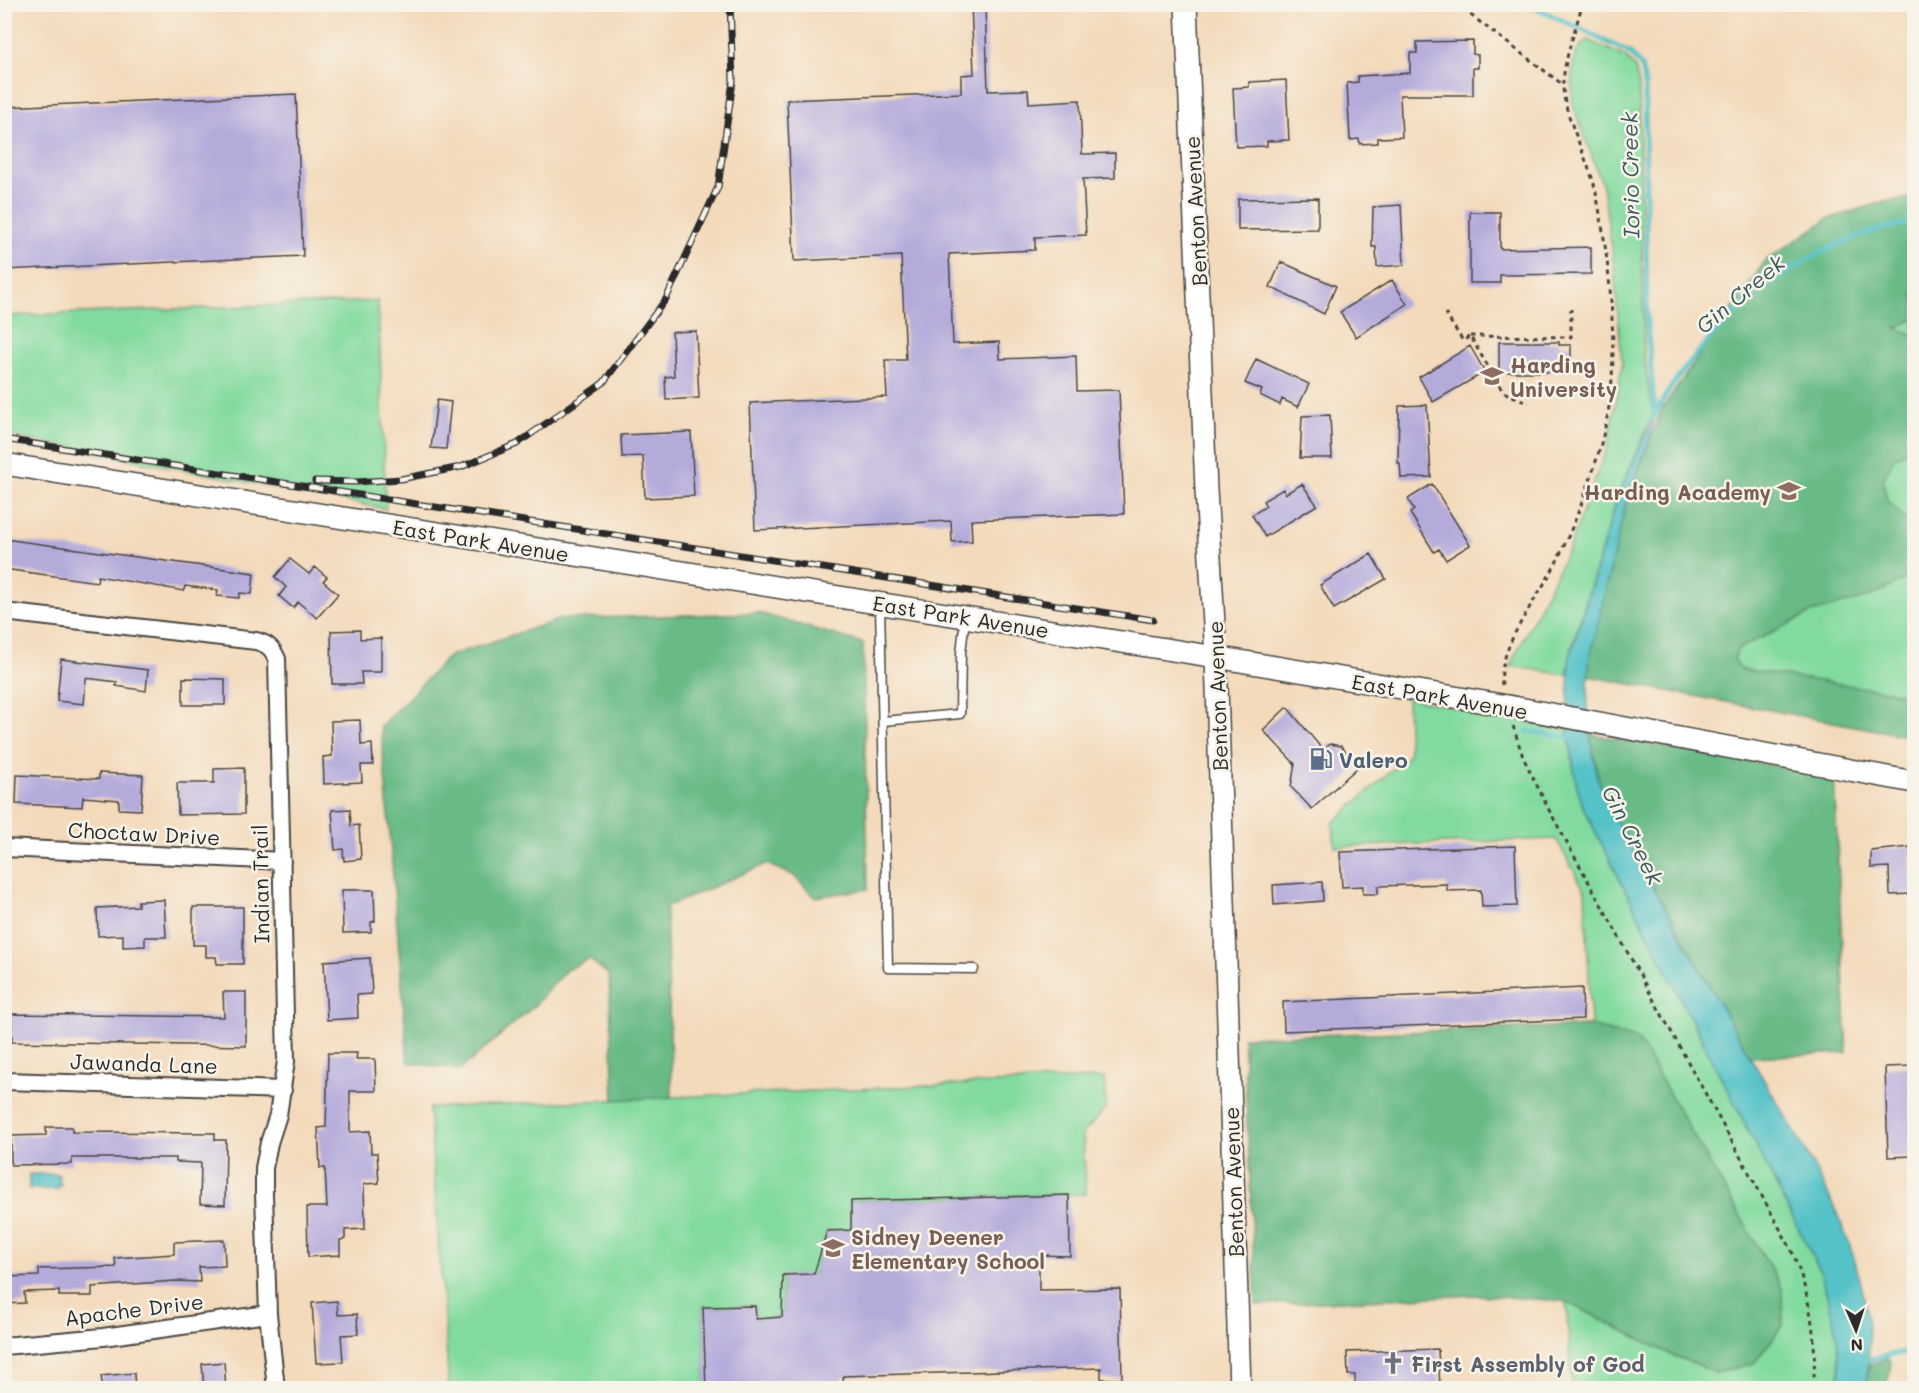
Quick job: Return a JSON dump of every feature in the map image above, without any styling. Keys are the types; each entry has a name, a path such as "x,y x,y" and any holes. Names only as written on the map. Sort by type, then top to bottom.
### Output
{"street":[{"name":"Benton Avenue","path":"1186,4 1206,490 1216,657 1240,1389"},
{"name":"East Park Avenue","path":"4,464 1216,657 1914,782"},
{"name":"Indian Trail","path":"4,612 256,641 266,643 273,649 279,672 286,1038 283,1090 264,1168 268,1314 276,1389"},
{"name":"Choctaw Drive","path":"4,848 282,861"},
{"name":"Jawanda Lane","path":"4,1081 283,1090"},
{"name":"Apache Drive","path":"4,1346 83,1339 268,1314"}],"lane":[{"path":"880,604 888,968 974,969"},
{"path":"883,721 960,714 961,653 966,617"}],"path":[{"path":"1456,4 1563,85"},
{"path":"1571,49 1582,4"},
{"path":"1445,313 1463,341 1470,336 1571,337 1571,309"},
{"path":"1470,336 1503,392 1529,403"}],"green space":[{"path":"1588,40 1626,57 1635,68 1639,85 1644,355 1653,413 1617,499 1573,643 1567,675 1510,666 1569,548 1609,442 1622,365 1614,267 1603,187 1573,105 1574,60 1577,51"},
{"name":"Harding Academy","path":"1914,197 1914,319 1896,328 1914,335 1914,448 1894,458 1883,480 1887,500 1914,528 1914,565 1908,578 1869,597 1811,613 1738,649 1734,659 1740,669 1914,695 1914,737 1587,676 1591,647 1626,502 1662,409 1765,261 1828,219 1880,203"},
{"name":"Harding Academy","path":"1914,299 1914,721 1608,662"},
{"path":"378,301 386,509 5,435 5,316"},
{"path":"759,613 863,643 868,889 815,897 793,875 766,864 666,907 672,1097 614,1100 609,975 589,959 566,970 533,1007 460,1070 408,1062 381,726 449,656 561,619"},
{"path":"1407,698 1568,730 1576,782 1583,807 1821,1273 1838,1345 1838,1388 1572,1388 1566,1301 1670,1354 1716,1373 1754,1363 1783,1325 1638,1041 1591,1026 1585,891 1556,839 1335,847 1333,823 1409,755"},
{"path":"1590,734 1834,775 1847,1053 1750,1057 1616,821 1600,788"},
{"path":"1591,1026 1638,1040 1782,1288 1783,1325 1754,1363 1716,1373 1670,1354 1565,1301 1474,1295 1256,1305 1243,1037"},
{"path":"1104,1078 1106,1108 1083,1134 1086,1194 851,1201 851,1230 827,1231 814,1274 783,1276 782,1317 756,1319 755,1306 703,1307 706,1388 449,1388 429,1108"},
{"path":"1888,1359 1891,1364 1887,1388 1865,1388 1870,1364"}],"water":[{"path":"1655,414 1650,438 1626,502 1589,662 1587,715 1597,777 1616,821 1787,1118 1833,1205 1851,1250 1864,1296 1869,1342 1865,1388 1838,1388 1838,1345 1821,1273 1583,807 1576,782 1568,730 1569,660 1617,499"},
{"path":"29,1174 58,1174 61,1185 58,1185 58,1189 29,1189"}],"building":[{"path":"971,4 985,4 988,91 1028,90 1029,103 1080,100 1082,154 1115,153 1115,178 1083,179 1086,235 1035,237 1035,250 949,254 953,344 999,342 1000,359 1076,356 1077,391 1119,390 1124,514 971,520 972,541 952,542 951,521 755,530 750,403 887,397 885,360 906,360 901,256 794,261 787,100 961,93 961,75 974,74"},
{"path":"1473,41 1473,54 1478,55 1478,68 1473,68 1473,95 1400,95 1402,137 1378,138 1378,143 1360,144 1359,139 1350,140 1347,83 1358,82 1358,76 1410,73 1410,53 1417,53 1417,42"},
{"path":"1286,80 1289,140 1267,141 1267,146 1236,147 1233,88 1249,87 1249,82"},
{"path":"296,94 303,256 4,270 4,107"},
{"path":"1318,198 1318,229 1238,230 1238,199"},
{"path":"1401,205 1404,265 1377,267 1376,247 1372,247 1373,207"},
{"path":"1470,212 1500,212 1500,249 1591,247 1591,274 1500,275 1500,283 1470,283"},
{"path":"1281,262 1336,286 1324,314 1270,287"},
{"path":"1392,280 1407,304 1356,337 1340,312"},
{"path":"696,331 699,398 666,400 665,377 674,376 672,332"},
{"path":"1499,342 1559,342 1559,345 1571,345 1571,372 1499,372"},
{"path":"1470,346 1485,372 1433,402 1419,377"},
{"path":"1256,359 1309,384 1298,407 1282,399 1280,405 1260,395 1262,390 1245,383"},
{"path":"437,400 451,402 446,449 431,448"},
{"path":"1427,405 1431,477 1401,478 1400,463 1398,463 1399,406"},
{"path":"1330,415 1332,458 1300,458 1302,416"},
{"path":"691,432 694,496 645,498 643,456 622,457 621,435"},
{"path":"1302,484 1317,505 1265,537 1252,515 1266,506 1263,501 1283,489 1285,494"},
{"path":"1432,484 1470,545 1446,560 1439,549 1434,552 1410,513 1414,510 1408,499"},
{"path":"4,539 254,573 252,594 240,593 239,598 217,596 218,590 185,586 184,591 98,576 97,582 4,569"},
{"path":"1371,554 1386,579 1334,609 1320,585"},
{"path":"290,559 309,574 315,567 327,577 323,581 338,594 317,618 298,602 293,608 279,596 286,587 275,577"},
{"path":"360,630 360,639 381,638 381,672 361,672 362,684 332,684 331,631"},
{"path":"61,659 148,670 146,691 116,686 117,682 86,678 84,704 57,701"},
{"path":"183,678 225,679 225,705 183,705"},
{"name":"Valero","path":"1287,707 1323,750 1330,744 1341,746 1358,767 1312,809 1291,787 1295,764 1263,730"},
{"path":"360,720 361,745 372,744 373,765 361,765 362,782 324,784 323,757 332,756 331,721"},
{"path":"244,768 244,814 178,815 177,783 214,783 214,769"},
{"path":"99,773 143,775 141,810 119,809 119,800 83,797 82,807 16,804 17,775 99,779"},
{"path":"350,809 351,826 359,825 361,859 344,861 343,849 335,850 332,810"},
{"path":"1515,846 1517,906 1482,907 1481,890 1447,891 1447,884 1378,886 1378,894 1363,894 1363,886 1342,887 1340,852"},
{"path":"1910,847 1912,894 1890,895 1889,867 1871,868 1871,851"},
{"path":"1322,882 1323,901 1274,905 1273,885"},
{"path":"342,890 374,890 375,921 371,922 371,932 343,933"},
{"path":"164,900 166,937 145,937 145,946 123,947 123,935 98,936 97,908 138,906 138,901"},
{"path":"193,907 243,907 243,964 217,964 216,957 206,957 206,945 193,945"},
{"path":"370,958 372,994 357,995 358,1018 327,1020 324,961"},
{"path":"1582,988 1583,1019 1284,1031 1283,1002"},
{"path":"223,992 246,992 246,1046 12,1042 12,1014 224,1017"},
{"path":"328,1053 357,1053 356,1059 375,1059 376,1091 350,1091 350,1132 370,1131 371,1153 377,1153 379,1183 364,1184 365,1229 345,1230 345,1239 340,1240 340,1255 308,1257 307,1207 327,1207 325,1168 320,1168 318,1128 326,1127"},
{"path":"1914,1066 1914,1156 1888,1157 1885,1067"},
{"path":"46,1127 72,1127 72,1132 215,1133 215,1140 226,1140 225,1205 200,1204 201,1163 176,1162 176,1158 72,1158 72,1164 11,1165 11,1136 46,1135"},
{"name":"Sidney Deener Elementary School","path":"1069,1195 1070,1256 1039,1255 1039,1290 1120,1289 1122,1379 1101,1379 1101,1368 843,1376 844,1389 706,1389 703,1307 755,1306 756,1319 782,1317 783,1275 814,1274 827,1231 851,1230 851,1201"},
{"path":"224,1240 225,1266 199,1267 200,1282 175,1281 92,1287 92,1296 59,1296 59,1291 24,1292 25,1303 4,1304 4,1277 39,1276 39,1269 116,1267 115,1258 174,1254 174,1242"},
{"path":"337,1301 338,1315 357,1314 358,1334 341,1335 343,1362 316,1363 312,1303"},
{"name":"First Assembly of God","path":"1438,1349 1440,1389 1355,1389 1355,1375 1348,1375 1347,1352"},
{"path":"224,1362 226,1389 204,1389 202,1364"},
{"path":"134,1373 135,1389 103,1389 101,1376"}],"waterway":[{"name":"Iorio Creek","path":"1528,4 1630,53 1641,66 1645,84 1647,323 1655,414"},
{"name":"Gin Creek","path":"1653,420 1665,397 1690,362 1712,336 1762,290 1818,254 1849,240 1881,229 1914,222"},
{"path":"1527,731 1576,738"},
{"path":"1863,1361 1894,1354 1914,1353"}],"railway":[{"path":"315,481 356,482 401,479 461,467 517,444 603,383 666,299 718,187 733,81 730,4"},
{"path":"4,439 1153,620"}],"place":[{"name":"Harding University","path":"1492,376"},
{"name":"Harding Academy","path":"1789,491"},
{"name":"Valero","path":"1321,759"},
{"name":"Sidney Deener Elementary School","path":"833,1248"},
{"name":"First Assembly of God","path":"1393,1363"}]}
